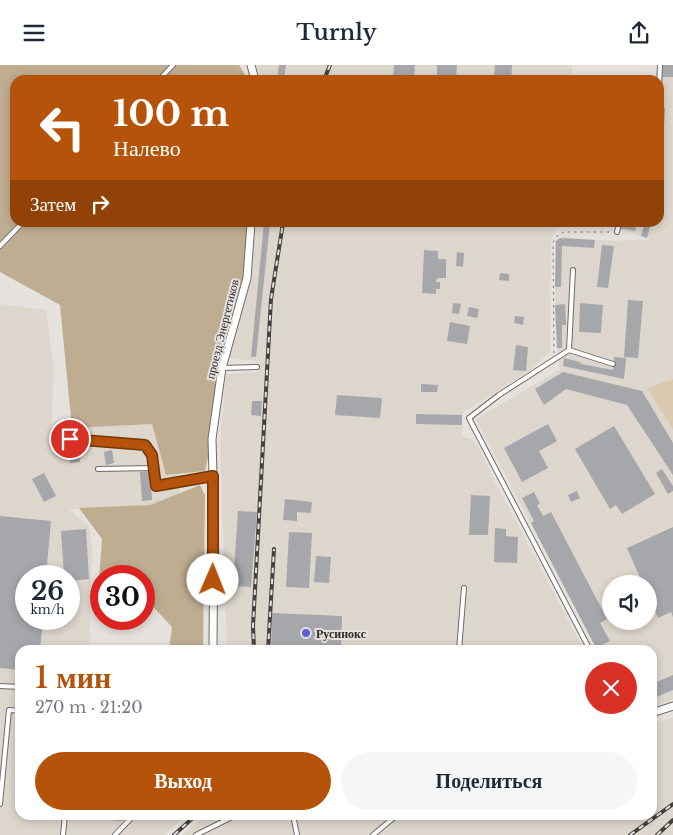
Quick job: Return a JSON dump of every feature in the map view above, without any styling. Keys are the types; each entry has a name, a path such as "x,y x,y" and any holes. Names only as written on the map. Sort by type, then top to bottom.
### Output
{"street":[{"name":"проезд Энергетиков","path":"212,645 212,439 222,368 247,278 251,227"},
{"path":"657,711 673,706"}],"lane":[{"path":"164,75 173,65"},
{"path":"0,246 18,227"},
{"path":"617,232 618,227"},
{"path":"569,350 573,270"},
{"path":"587,645 469,418 499,395 569,350 613,364"},
{"path":"222,368 257,367"},
{"path":"70,439 145,445 152,455 156,486 213,476"},
{"path":"98,469 154,468"},
{"path":"459,645 464,588"},
{"path":"0,685 15,686"},
{"path":"0,804 9,710 15,711"},
{"path":"64,835 65,820"},
{"path":"115,835 129,820"},
{"path":"196,835 226,820"},
{"path":"294,820 297,835"},
{"path":"374,835 391,820"}],"path":[{"path":"554,359 553,242 558,235 564,232 617,232"}],"shaded area":[{"path":"0,65 239,65 245,75 10,75 10,227 251,227 247,278 222,368 212,439 205,471 166,475 152,424 72,428 60,305 0,272"},
{"path":"257,65 573,65 572,75 260,75"},
{"path":"657,65 673,65 673,379 647,388 673,430 673,699 657,705 657,645 594,645 476,419 559,370 555,299 555,241 563,237 611,241 650,239 612,227 664,227 664,75 656,75"},
{"path":"256,227 558,227 551,239 550,352 529,371 462,413 462,437 471,439 478,446 495,482 581,645 227,645 220,442 226,374 257,372 257,361 228,358 251,281"},
{"path":"0,304 46,310 54,369 51,427 72,428 152,424 166,475 178,474 180,493 150,505 69,509 89,527 92,544 89,645 15,645 15,820 181,820 164,835 0,835"},
{"path":"673,379 673,430 647,388"},
{"path":"200,485 205,495 203,645 170,645 172,627 155,609 155,565 100,565 102,539 79,508 150,505"},
{"path":"673,718 673,835 183,835 200,820 657,820 657,723"}],"building":[{"path":"279,65 286,65 285,75 278,75"},
{"path":"394,65 415,65 414,75 393,75"},
{"path":"437,65 457,65 456,75 437,75"},
{"path":"495,65 512,65 511,75 494,75"},
{"path":"663,65 673,65 673,77 664,77 662,75"},
{"path":"264,227 270,227 256,357 251,357"},
{"path":"620,227 636,227 635,231"},
{"path":"644,227 650,227 647,238 641,236"},
{"path":"560,238 595,240 594,248 562,246 561,287 555,287 556,241"},
{"path":"602,245 614,246 608,288 597,287"},
{"path":"424,250 438,251 438,259 446,259 446,278 437,278 436,282 440,282 440,289 436,289 436,294 422,293"},
{"path":"457,252 464,253 463,267 456,266"},
{"path":"500,273 509,274 509,281 499,280"},
{"path":"628,300 643,301 638,358 624,357"},
{"path":"453,303 461,304 459,314 452,313"},
{"path":"580,303 603,305 601,333 579,332"},
{"path":"565,304 566,325 562,325 562,348 557,348 555,305"},
{"path":"469,307 479,309 477,318 467,316"},
{"path":"515,316 524,317 523,325 514,323"},
{"path":"450,322 470,326 467,344 447,341"},
{"path":"516,345 528,347 526,371 513,370"},
{"path":"614,357 626,358 624,379 563,366 564,358 580,362 581,364 613,370"},
{"path":"563,372 642,391 673,443 673,475 627,405 566,389 544,405 535,389"},
{"path":"421,384 438,385 437,392 421,392"},
{"path":"337,395 382,398 380,418 335,415"},
{"path":"252,401 262,401 261,416 251,415"},
{"path":"416,414 462,415 462,425 416,424"},
{"path":"548,424 557,441 539,451 548,468 522,482 504,448"},
{"path":"614,426 655,494 622,514 616,505 610,509 575,449"},
{"path":"69,445 78,445 80,462 70,463"},
{"path":"112,450 114,463 106,465 104,452"},
{"path":"662,469 673,486 673,491 668,494 656,473"},
{"path":"150,471 152,500 142,501 140,472"},
{"path":"44,473 56,496 44,502 32,479"},
{"path":"577,491 580,498 571,502 568,495"},
{"path":"534,492 540,504 537,505 543,516 551,512 602,609 602,622 600,623 602,630 604,630 610,641 602,645 594,645 531,523 534,521 522,498"},
{"path":"471,495 490,496 488,535 469,535"},
{"path":"285,499 312,502 311,513 297,512 297,521 283,520"},
{"path":"238,511 257,512 251,587 233,586"},
{"path":"0,516 51,521 47,565 15,565 15,630 42,630 40,645 15,645 15,670 0,668"},
{"path":"673,527 673,617 671,612 658,618 657,575 639,575 627,548"},
{"path":"495,528 506,529 506,536 518,537 517,563 494,562"},
{"path":"86,529 89,579 80,580 80,565 63,565 61,531"},
{"path":"289,532 312,533 309,588 286,587"},
{"path":"316,556 331,557 329,583 314,582"},
{"name":"Русинокс","path":"272,613 342,616 341,645 271,645"},
{"path":"673,675 673,690 657,697 657,682"}],"railway":[{"path":"326,75 330,65"},
{"path":"254,645 253,626 271,299 282,227"},
{"path":"268,645 274,549"},
{"path":"657,816 673,804"},
{"path":"174,835 190,820"},
{"path":"630,835 651,820"},
{"path":"657,835 673,820"}],"place":[{"name":"Русинокс","path":"306,633"}],"route":[{"path":"70,439 145,445 152,455 156,486 213,476 213,580"}]}
